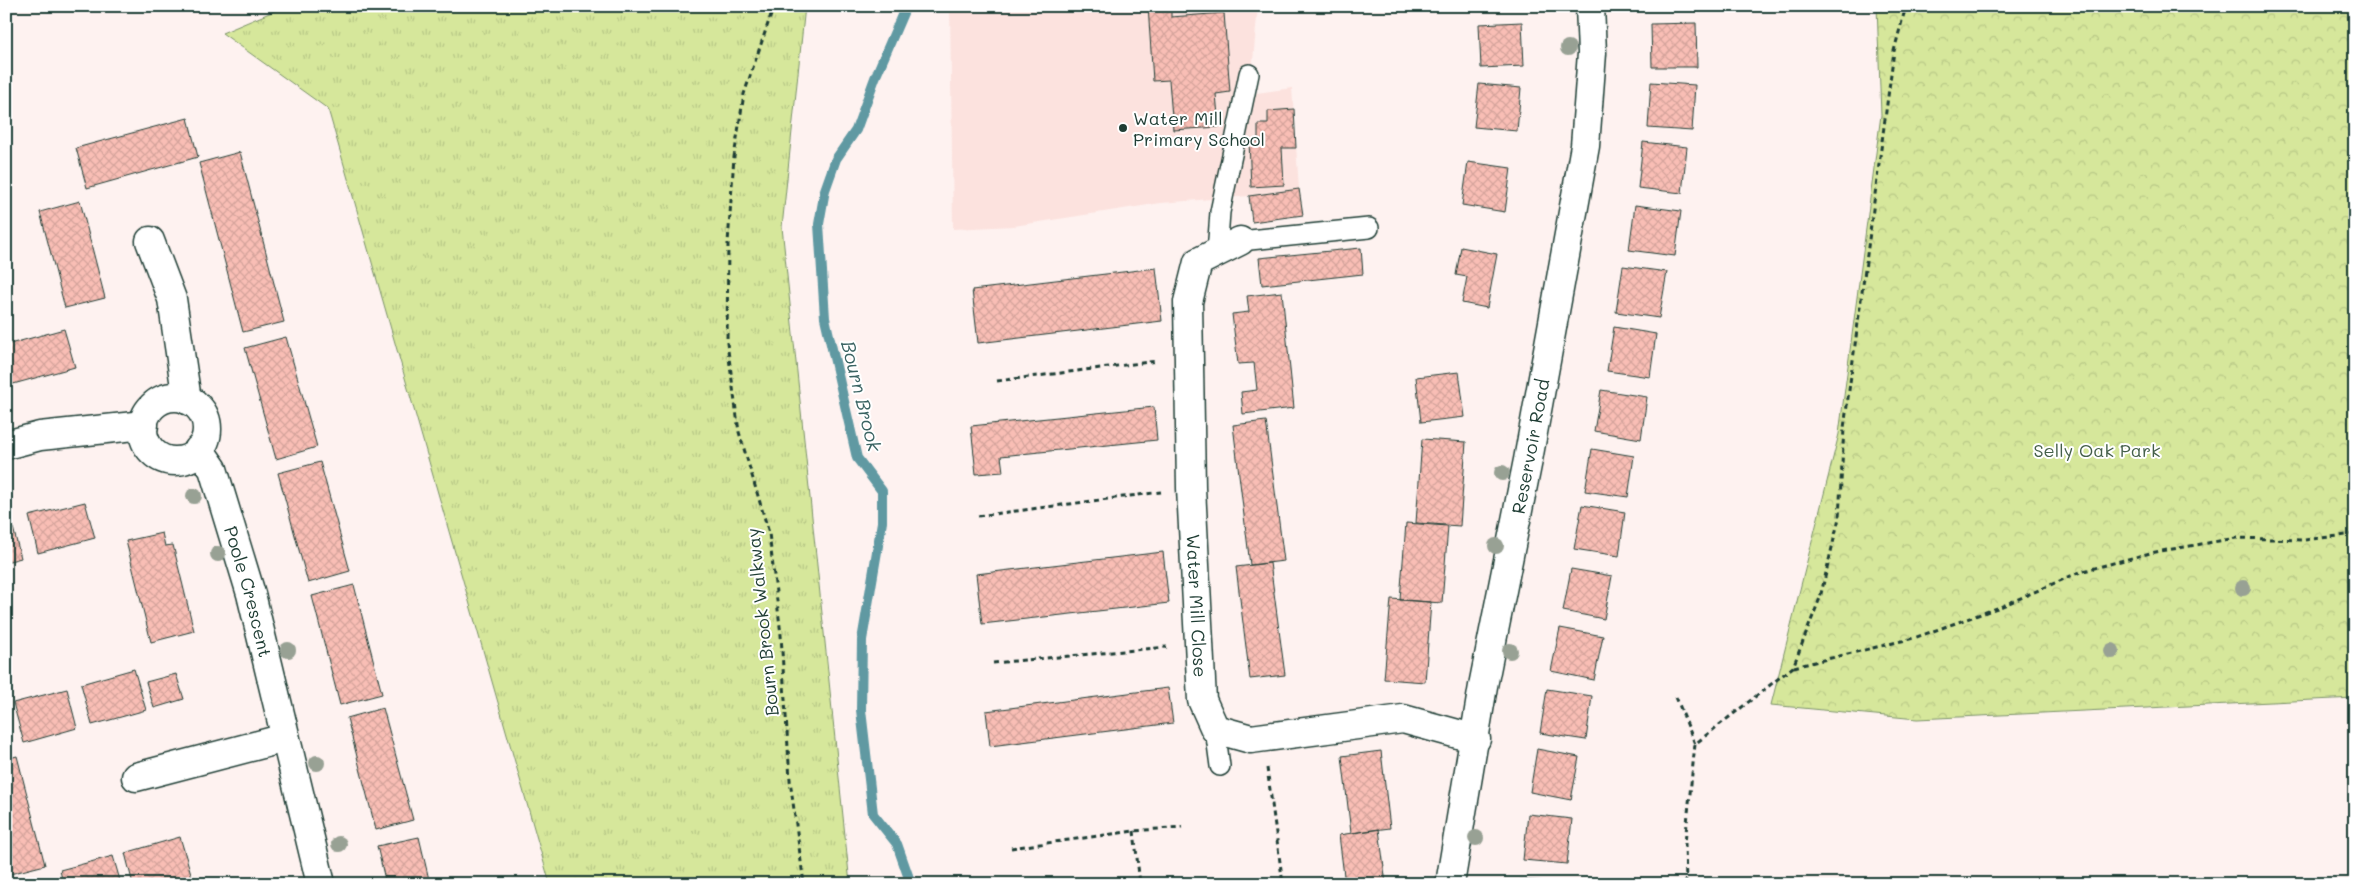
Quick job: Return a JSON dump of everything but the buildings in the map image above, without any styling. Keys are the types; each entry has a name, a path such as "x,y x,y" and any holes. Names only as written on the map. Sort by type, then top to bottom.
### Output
{"street":[{"name":"Reservoir Road","path":"1450,884 1484,686 1528,460 1585,146 1592,53 1590,6"},
{"path":"150,241 172,299 187,400"},
{"name":"Water Mill Close","path":"1215,729 1202,700 1197,644 1191,488 1188,302 1198,262 1228,247"},
{"path":"176,397 196,405 206,422 204,441 192,456 182,460 162,459 147,445 144,425 147,414 159,402 176,397"},
{"path":"6,445 40,436 144,425"},
{"name":"Poole Crescent","path":"199,449 213,469 251,594 321,884"},
{"path":"1215,729 1251,739 1403,719 1476,739"},
{"path":"136,777 285,738"}],"lane":[{"path":"1249,74 1220,212 1228,247 1369,228"},
{"path":"1215,729 1220,766"}],"path":[{"name":"Bourn Brook Walkway","path":"774,6 744,94 734,157 728,243 727,343 739,432 769,533 781,635 790,780 804,884"},
{"path":"1793,668 1820,598 1839,518 1844,428 1894,51 1906,6"},
{"path":"998,381 1190,356"},
{"path":"978,516 1191,488"},
{"path":"1695,744 1793,668 1914,638 2000,607 2080,572 2150,553 2236,538 2304,540 2355,534"},
{"path":"992,663 1197,644"},
{"path":"1676,697 1695,744 1685,844 1686,884"},
{"path":"1266,766 1283,884"},
{"path":"1011,848 1182,827"},
{"path":"1134,832 1140,884"}],"shaded area":[{"name":"Water Mill Primary School","path":"950,6 1258,6 1250,94 1292,88 1299,189 1249,196 1161,203 1014,226 953,229"}],"green space":[{"path":"286,6 805,6 782,227 850,884 550,884 328,109 222,33"},
{"name":"Selly Oak Park","path":"1877,6 2355,6 2355,698 1917,719 1771,705 1839,434 1881,115"}],"waterway":[{"name":"Bourn Brook","path":"906,6 875,78 856,130 836,159 825,190 819,224 825,318 857,458 882,491 882,522 862,640 861,710 873,814 897,844 911,884"}],"place":[{"name":"Water Mill Primary School","path":"1123,128"}]}
